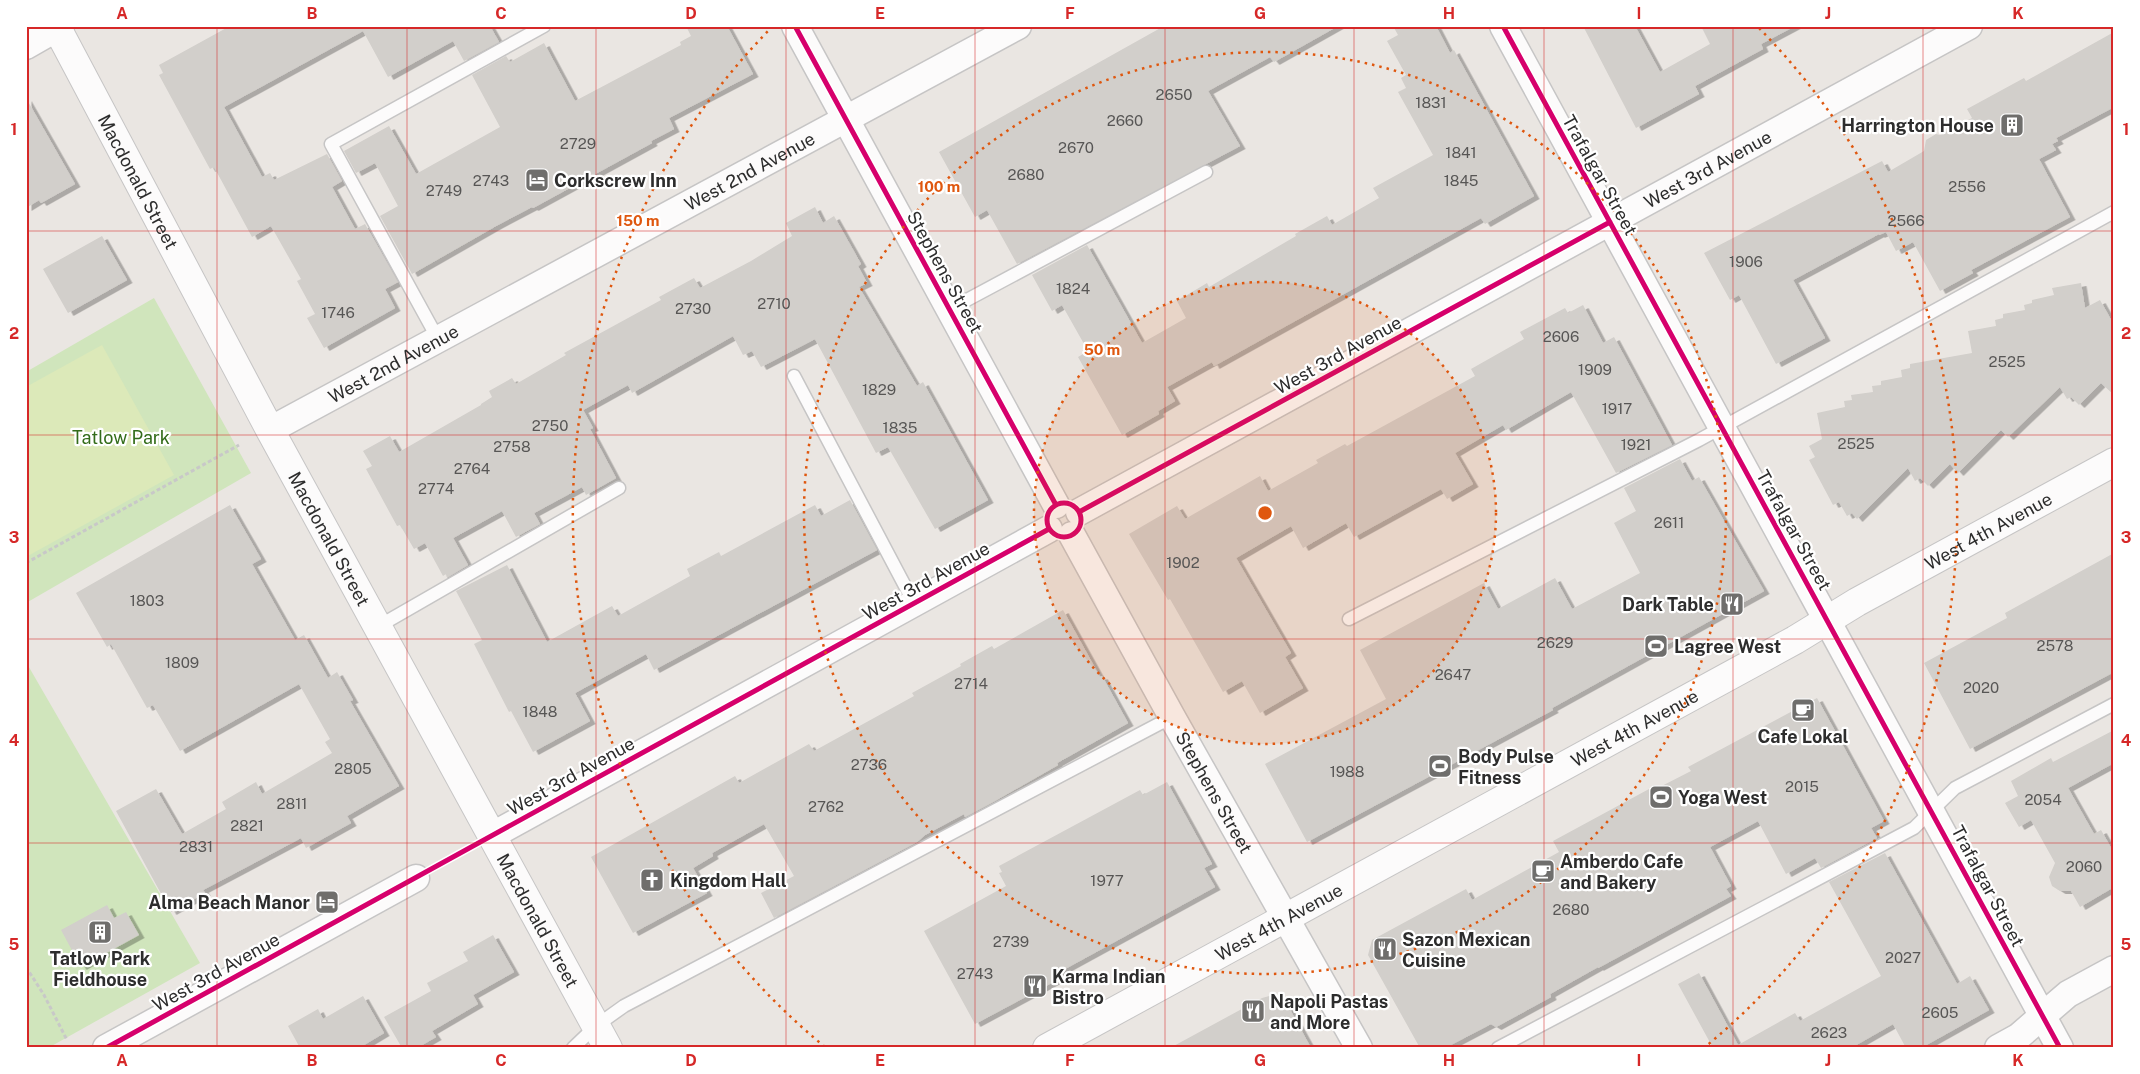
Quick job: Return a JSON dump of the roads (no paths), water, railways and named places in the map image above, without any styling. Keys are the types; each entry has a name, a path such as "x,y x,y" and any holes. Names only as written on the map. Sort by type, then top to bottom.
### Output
{"main road":[{"name":"Macdonald Street","path":"58,27 270,430 379,626 602,1037"},
{"name":"West 4th Avenue","path":"1047,1048 2114,462"}],"street":[{"name":"Stephens Street","path":"795,26 1172,717 1359,1048"},
{"name":"West 2nd Avenue","path":"270,430 1018,26"},
{"name":"Trafalgar Street","path":"1503,26 2060,1048"},
{"name":"West 3rd Avenue","path":"493,835 1064,520 1969,26"},
{"path":"26,46 58,27"},
{"name":"West 3rd Avenue","path":"106,1048 416,878"},
{"path":"1998,1048 2018,1037 2068,994 2114,969"}],"lane":[{"path":"438,339 331,144 544,26"},
{"path":"950,309 1206,172"},
{"path":"1349,618 1722,427 2114,212"},
{"path":"794,376 914,603"},
{"path":"379,626 619,488"},
{"path":"1498,1048 1914,828 1955,788 2114,704"},
{"path":"573,1048 602,1037 624,1006 1172,717"}],"place":[{"name":"Harrington House","path":"2012,125"},
{"name":"Corkscrew Inn","path":"537,180"},
{"name":"Dark Table","path":"1732,604"},
{"name":"Lagree West","path":"1656,646"},
{"name":"Cafe Lokal","path":"1803,710"},
{"name":"Body Pulse Fitness","path":"1440,766"},
{"name":"Yoga West","path":"1661,797"},
{"name":"Amberdo Cafe and Bakery","path":"1543,871"},
{"name":"Kingdom Hall","path":"652,880"},
{"name":"Alma Beach Manor","path":"327,902"},
{"name":"Tatlow Park Fieldhouse","path":"100,932"},
{"name":"Sazon Mexican Cuisine","path":"1385,949"},
{"name":"Karma Indian Bistro","path":"1035,986"},
{"name":"Napoli Pastas and More","path":"1253,1011"}],"park label":[{"name":"Tatlow Park","path":"121,437"}]}
